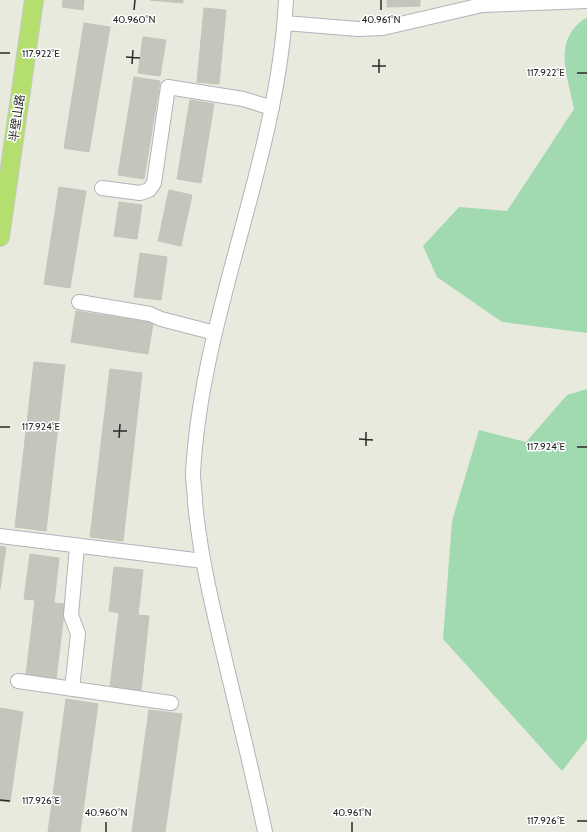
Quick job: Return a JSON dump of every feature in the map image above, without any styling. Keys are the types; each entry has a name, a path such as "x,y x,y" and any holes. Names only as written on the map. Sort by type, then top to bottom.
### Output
{"main road":[{"name":"半壁山路","path":"0,237 34,0"}],"street":[{"path":"265,832 222,652 199,543 193,475 206,377 215,333 258,171 272,108 285,22 286,0"},
{"path":"285,22 358,29 383,28 482,5 587,1"},
{"path":"102,188 140,193 149,190 154,183 168,87 242,99 272,108"},
{"path":"79,302 150,314 161,319 215,333"},
{"path":"0,536 203,561"},
{"path":"72,688 78,634 71,615 77,546"},
{"path":"18,681 171,703"}],"green space":[{"path":"587,18 587,333 502,322 437,277 423,246 459,207 507,211 574,109 565,65 566,44 570,34 577,25"},
{"path":"587,389 587,739 562,771 443,639 452,521 479,430 526,442 567,395"}],"building":[{"path":"63,0 84,0 83,10 62,7"},
{"path":"150,0 183,0 183,3"},
{"path":"387,0 420,0 420,6 387,7"},
{"path":"204,8 226,10 219,84 197,82"},
{"path":"84,23 110,27 89,152 64,148"},
{"path":"143,37 166,40 160,76 138,73"},
{"path":"134,77 160,81 144,179 118,175"},
{"path":"190,100 214,104 201,183 177,179"},
{"path":"59,187 86,191 70,288 44,284"},
{"path":"169,190 192,195 181,246 158,241"},
{"path":"119,202 142,205 137,239 114,236"},
{"path":"140,253 167,257 161,300 134,297"},
{"path":"76,311 153,323 148,354 71,342"},
{"path":"34,362 65,365 46,531 15,527"},
{"path":"110,369 142,373 123,541 90,537"},
{"path":"0,546 6,547 0,589"},
{"path":"30,554 59,558 54,603 65,604 56,679 26,675 35,600 24,599"},
{"path":"114,567 143,570 138,615 149,616 141,691 110,687 119,613 109,611"},
{"path":"66,699 98,704 80,832 48,832"},
{"path":"0,708 23,712 10,802 0,801"},
{"path":"149,710 182,714 165,832 132,832"}]}
